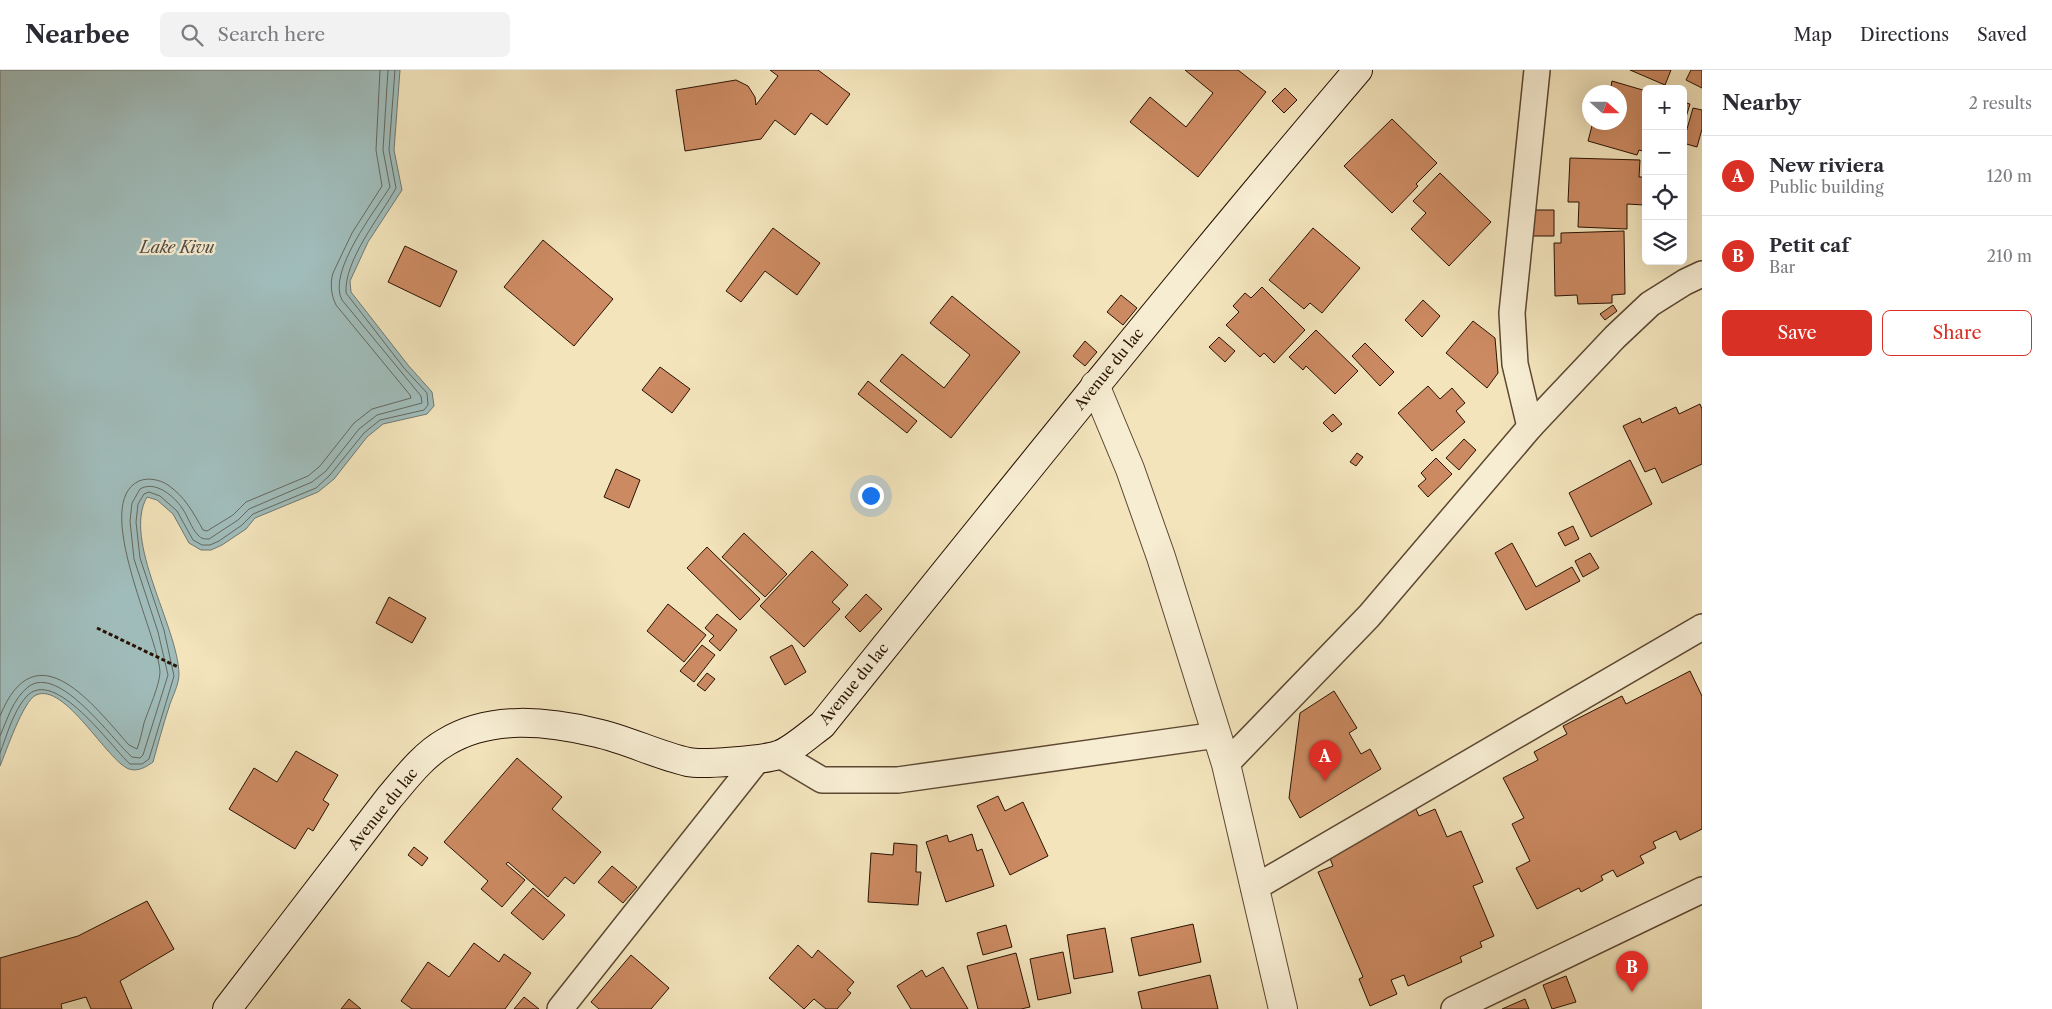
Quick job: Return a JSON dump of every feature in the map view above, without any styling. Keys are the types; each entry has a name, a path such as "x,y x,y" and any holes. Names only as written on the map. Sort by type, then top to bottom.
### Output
{"main road":[{"name":"Avenue du lac","path":"227,1009 414,768 444,743 472,729 502,723 548,725 598,733 690,762 769,757 822,725 1095,385 1254,191 1358,70"},
{"path":"1095,385 1130,469 1161,557 1226,764 1283,1009"}],"street":[{"path":"1530,427 1515,364 1512,313 1536,70"},
{"path":"1226,764 1369,616 1530,427 1615,338 1650,304 1685,282 1702,274"},
{"path":"1254,888 1702,627"},
{"path":"560,1009 769,757 822,780 898,780 1217,735"},
{"path":"1454,1009 1702,890"}],"path":[{"path":"97,628 178,667"}],"water":[{"name":"Lake Kivu","path":"0,70 400,70 394,150 402,190 368,242 350,281 351,292 408,365 432,392 434,406 427,414 383,424 367,437 334,479 318,492 255,518 246,529 211,550 201,550 189,543 173,514 157,500 147,497 141,515 141,536 153,584 176,655 179,678 153,762 139,769 132,770 120,763 72,711 60,700 47,694 36,695 31,699 15,728 0,766"}],"building":[{"path":"770,70 818,70 850,94 827,125 811,113 795,135 775,120 761,139 685,151 676,90 736,80 748,86 755,97 756,105 778,76"},
{"path":"1185,70 1238,70 1266,92 1198,177 1130,122 1150,97 1186,127 1213,93"},
{"path":"1630,70 1671,70 1665,85"},
{"path":"1691,70 1702,70 1702,88 1686,80"},
{"path":"1612,81 1626,85 1611,85"},
{"path":"1627,85 1642,90 1642,151 1639,150 1637,155 1588,141 1591,130 1627,130"},
{"path":"1285,88 1297,100 1284,113 1272,101"},
{"path":"1687,103 1690,104 1687,114"},
{"path":"1693,108 1702,110 1702,129 1697,147 1687,144 1687,129"},
{"path":"1392,119 1437,163 1416,184 1418,186 1392,213 1344,166"},
{"path":"1570,158 1640,160 1639,177 1642,177 1642,205 1627,204 1627,229 1578,227 1579,202 1568,202"},
{"path":"1440,173 1491,222 1449,266 1411,229 1426,213 1413,201"},
{"path":"1530,210 1554,210 1554,236 1531,236"},
{"path":"773,228 820,263 797,295 765,271 741,302 726,291"},
{"path":"1313,228 1360,268 1322,313 1310,303 1304,309 1269,280"},
{"path":"1624,231 1625,294 1612,295 1612,303 1578,304 1577,295 1555,296 1554,243 1561,243 1561,233"},
{"path":"543,240 613,299 574,346 504,287"},
{"path":"405,246 457,271 440,307 388,282"},
{"path":"1262,287 1305,330 1274,363 1264,353 1260,357 1226,325 1239,312 1233,306 1245,293 1251,298"},
{"path":"1121,295 1137,308 1123,325 1107,312"},
{"path":"952,296 1020,352 951,438 880,381 902,354 944,388 970,355 930,323"},
{"path":"1423,300 1440,316 1422,337 1405,320"},
{"path":"1613,305 1617,311 1605,320 1600,314"},
{"path":"1473,321 1495,338 1498,373 1487,388 1446,353"},
{"path":"1316,330 1358,371 1335,394 1306,366 1303,370 1289,357"},
{"path":"1219,337 1235,351 1225,362 1209,347"},
{"path":"1085,341 1097,352 1085,366 1073,356"},
{"path":"1365,343 1394,372 1380,386 1352,356"},
{"path":"660,367 690,389 672,413 642,390"},
{"path":"868,381 917,421 907,433 858,394"},
{"path":"1428,386 1440,399 1452,388 1465,403 1456,411 1465,422 1432,451 1398,413"},
{"path":"1700,404 1702,409 1702,464 1662,483 1655,468 1645,472 1623,426 1640,418 1642,423 1676,407 1679,414"},
{"path":"1333,414 1342,424 1332,432 1323,423"},
{"path":"1464,439 1476,450 1459,470 1446,458"},
{"path":"1357,453 1363,457 1356,466 1350,462"},
{"path":"1436,458 1452,474 1428,497 1418,486 1426,479 1421,473"},
{"path":"1630,460 1652,504 1591,537 1569,493"},
{"path":"616,469 640,480 629,508 604,497"},
{"path":"1573,526 1579,539 1565,546 1558,533"},
{"path":"744,533 787,574 765,597 722,557"},
{"path":"1512,543 1536,587 1572,567 1580,581 1526,610 1495,553"},
{"path":"707,547 760,599 740,620 687,568"},
{"path":"812,551 848,585 832,602 840,609 804,647 760,606"},
{"path":"1590,553 1599,568 1583,577 1575,561"},
{"path":"866,594 882,609 860,632 845,617"},
{"path":"389,597 426,618 412,643 376,623"},
{"path":"668,604 706,635 684,662 647,631"},
{"path":"717,614 737,630 720,651 709,641 714,636 705,628"},
{"path":"702,645 715,655 694,682 680,671"},
{"path":"792,645 806,672 785,685 770,657"},
{"path":"1690,671 1702,696 1702,829 1680,840 1676,831 1653,842 1656,848 1640,856 1644,863 1617,877 1613,870 1601,876 1603,880 1581,892 1579,888 1537,909 1516,868 1530,861 1512,824 1524,818 1503,778 1538,760 1534,752 1567,734 1563,726 1622,696 1626,704"},
{"path":"707,673 715,679 705,691 697,685"},
{"path":"1334,691 1357,728 1349,733 1361,754 1370,749 1381,769 1300,818 1289,798 1300,713"},
{"path":"296,751 338,775 323,800 329,804 313,831 308,828 295,849 229,809 254,768 277,782"},
{"path":"517,758 562,797 552,809 601,852 574,884 565,877 548,897 508,862 506,864 525,880 502,907 481,889 488,881 444,842"},
{"path":"998,796 1005,811 1023,802 1048,856 1010,875 977,806"},
{"path":"1415,807 1419,816 1435,809 1447,837 1461,831 1483,882 1473,886 1494,936 1480,942 1482,947 1460,957 1462,962 1408,986 1404,975 1391,980 1397,994 1370,1006 1359,979 1363,977 1318,872 1333,866 1329,856 1363,840 1360,831"},
{"path":"972,834 977,851 982,849 994,886 946,902 926,842 947,835 949,842"},
{"path":"894,843 917,845 916,872 921,872 918,905 868,902 871,853 893,855"},
{"path":"414,847 428,858 422,866 408,855"},
{"path":"612,866 637,887 623,903 598,882"},
{"path":"533,888 565,915 543,940 511,913"},
{"path":"147,901 174,949 120,981 132,1009 91,1009 86,997 61,1004 62,1009 0,1009 0,958 78,936"},
{"path":"1193,924 1201,962 1139,976 1131,938"},
{"path":"1006,925 1012,947 983,955 977,933"},
{"path":"1105,928 1113,972 1074,979 1067,935"},
{"path":"474,943 499,962 504,954 531,973 505,1009 412,1009 401,1001 428,962 449,977"},
{"path":"798,945 812,958 818,950 854,982 847,990 851,993 837,1009 826,1009 814,999 804,1009 769,978"},
{"path":"1063,952 1071,993 1038,1000 1030,959"},
{"path":"1016,953 1030,1007 1021,1009 978,1009 967,966"},
{"path":"631,955 669,988 651,1009 599,1009 591,1002"},
{"path":"943,967 968,1009 911,1009 897,986 922,970 926,977"},
{"path":"1210,975 1218,1009 1142,1009 1138,992"},
{"path":"1566,976 1576,1002 1552,1009 1543,985"},
{"path":"524,997 539,1009 514,1009"},
{"path":"349,999 361,1009 341,1009"},
{"path":"1525,999 1529,1009 1502,1009"}],"place":[{"name":"New riviera","path":"1325,781"},
{"name":"Petit caf","path":"1632,992"}]}
